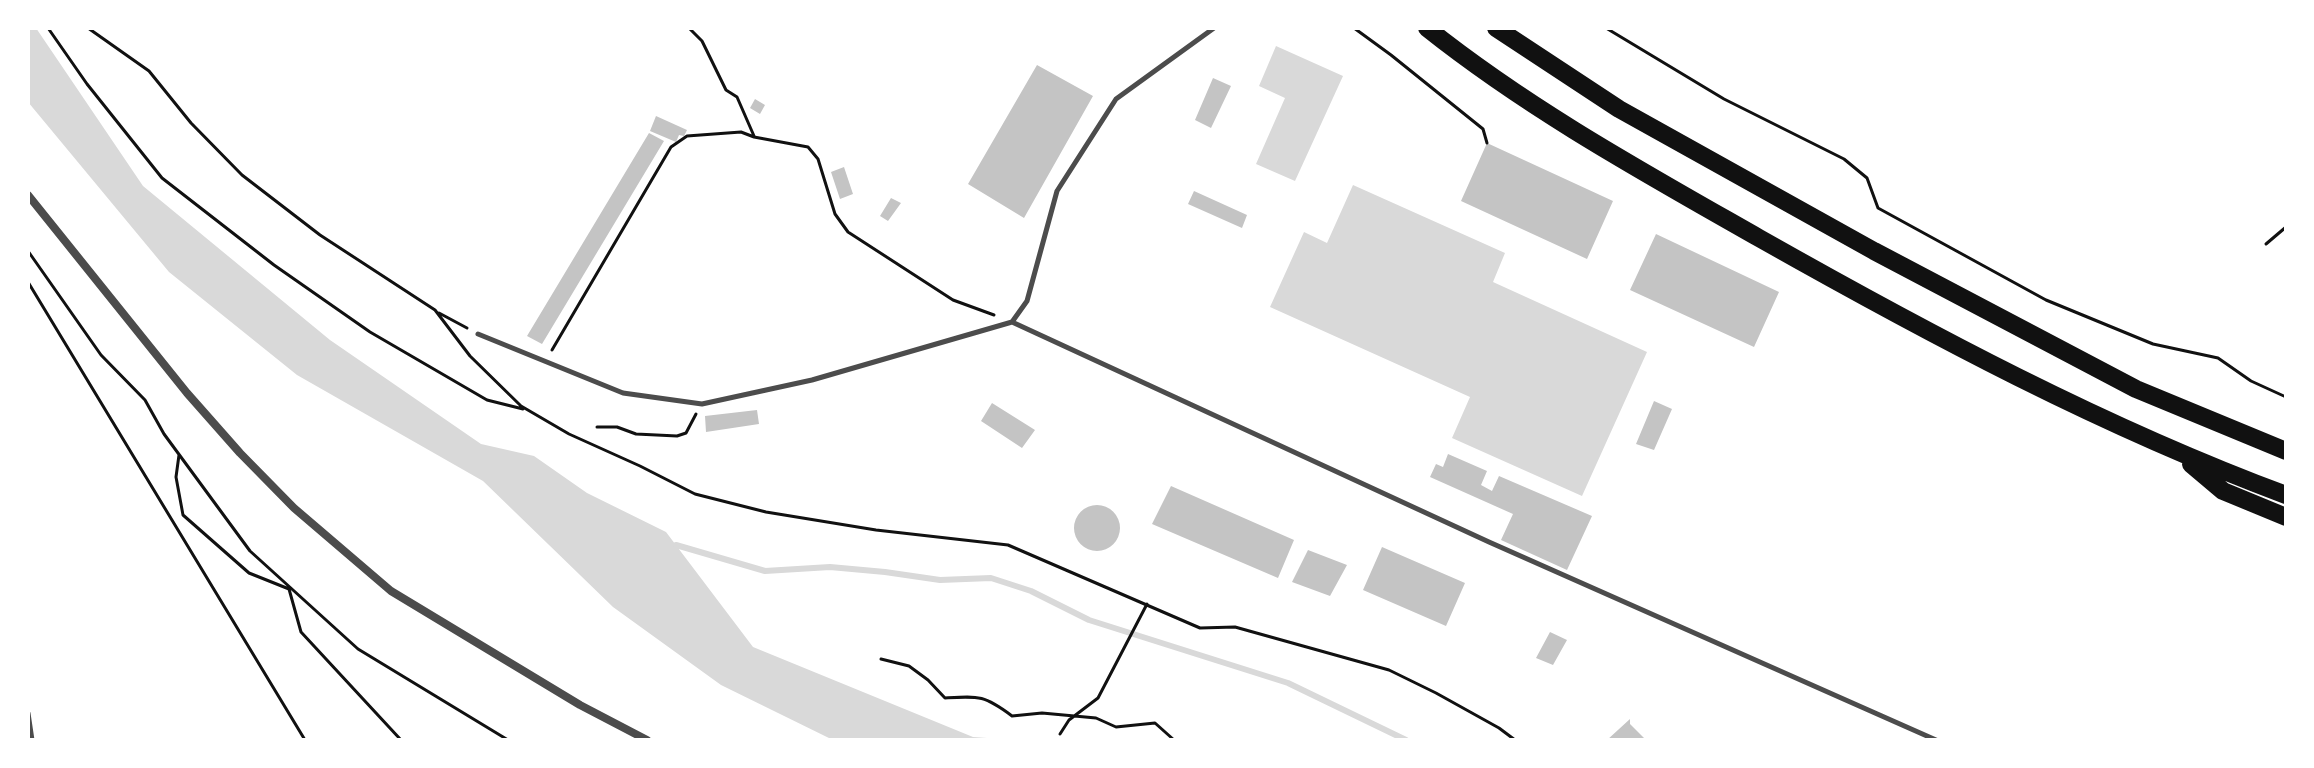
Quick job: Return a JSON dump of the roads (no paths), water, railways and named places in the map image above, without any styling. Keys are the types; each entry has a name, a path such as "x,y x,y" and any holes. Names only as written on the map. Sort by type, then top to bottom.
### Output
{"highway":[{"path":"1427,28 1476,67 1608,152 1847,288 2017,377 2177,452 2286,495"},
{"path":"1496,28 1619,109 1902,266 2136,389 2286,451"},
{"path":"2177,452 2223,491 2286,517"}],"street":[{"path":"28,195 187,393 294,508 391,591 580,705 647,740"}],"lane":[{"path":"478,334 623,393 702,404 812,380 1012,322 1027,301 1057,191 1116,99 1214,28"},
{"path":"1012,322 1489,542 1936,740"},
{"path":"28,713 32,740"}],"waterway":[{"path":"676,545 765,571 830,567 940,580 991,578 1031,591 1089,620 1288,683 1406,740"}]}
